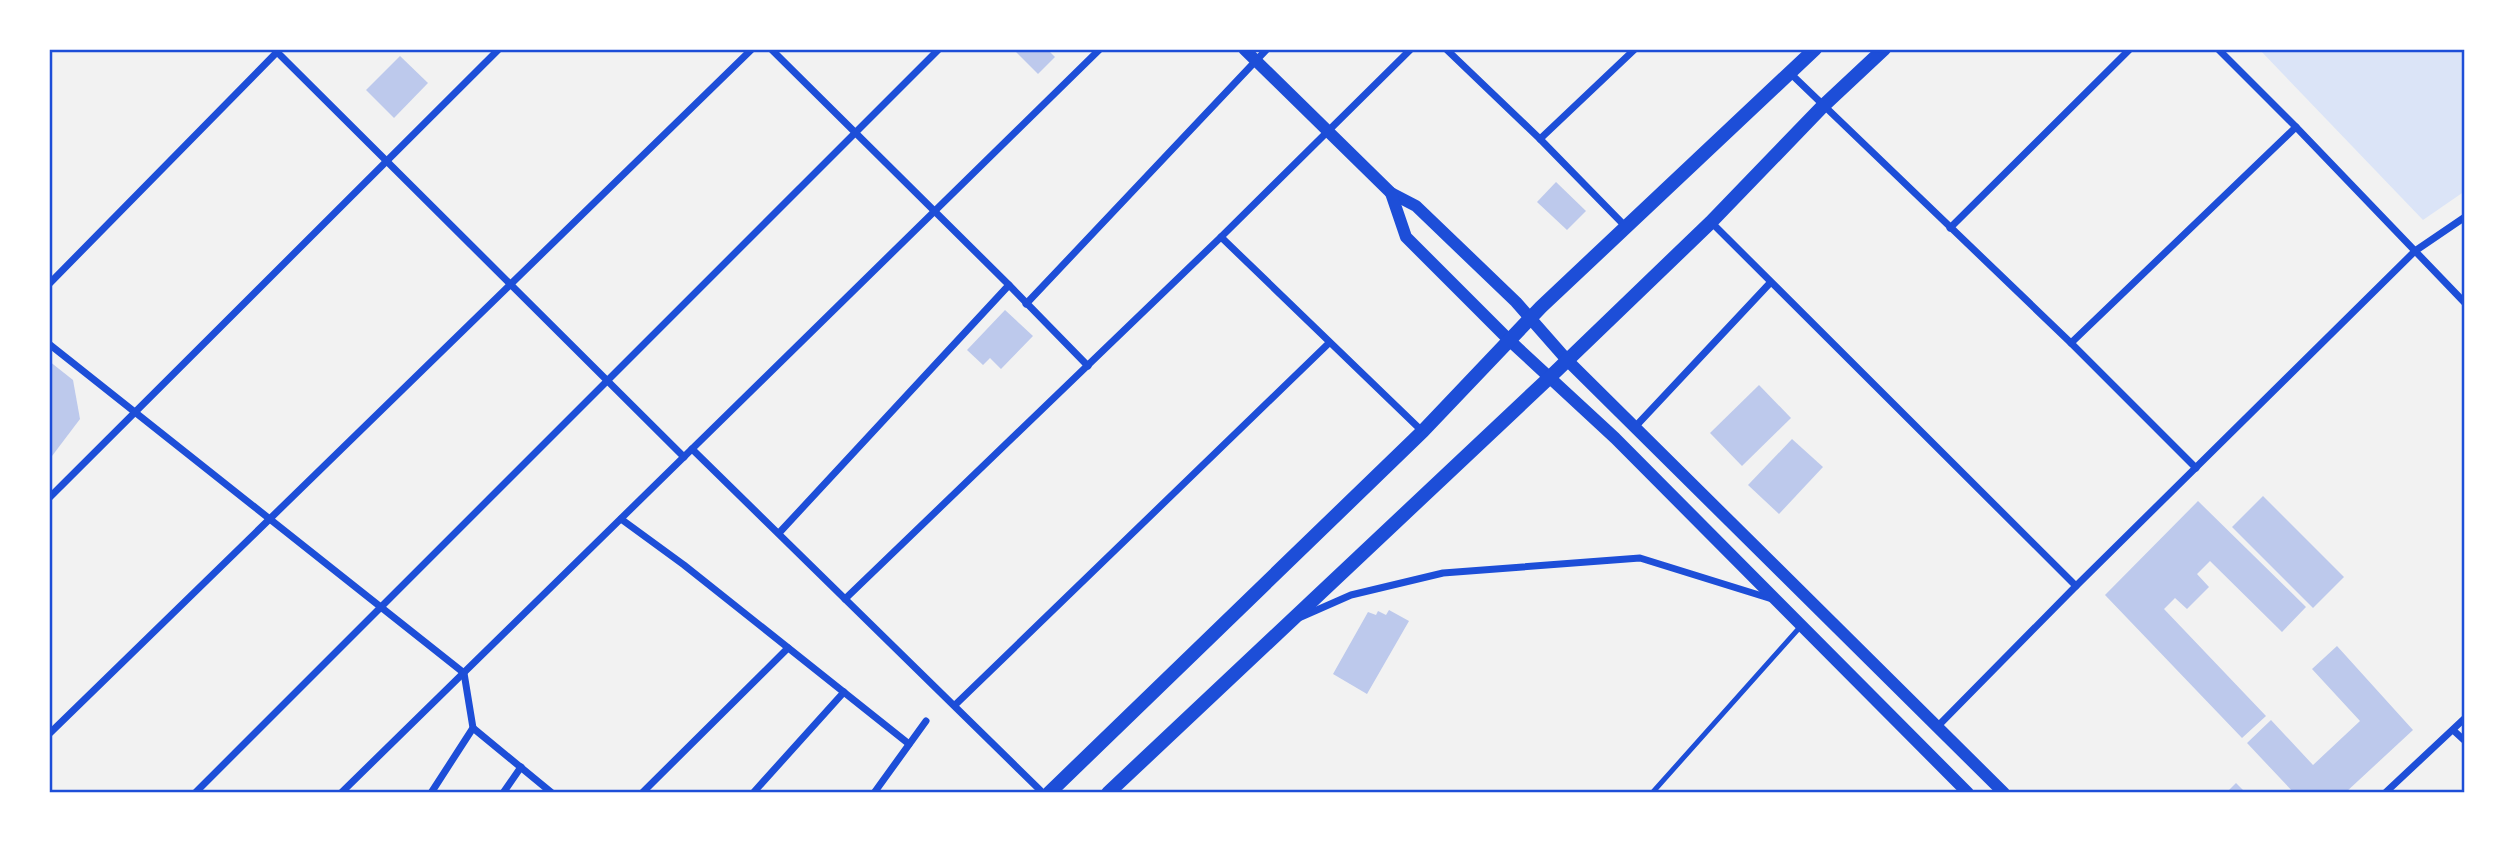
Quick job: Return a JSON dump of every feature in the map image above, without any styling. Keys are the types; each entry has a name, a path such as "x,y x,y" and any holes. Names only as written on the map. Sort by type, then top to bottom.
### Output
{"main road":[{"path":"1049,793 1423,431 1508,339 1815,49"},
{"path":"1108,793 1550,377 1711,222 1822,107 1884,49"}],"street":[{"path":"49,498 499,49"},
{"path":"49,734 752,49"},
{"path":"771,49 1088,366"},
{"path":"195,793 939,49"},
{"path":"341,793 1100,49"},
{"path":"1244,49 1391,193 1416,206 1516,302 1567,360 2004,793"},
{"path":"1026,304 1267,49"},
{"path":"845,599 1221,237 1410,49"},
{"path":"1446,49 1540,139 1626,228"},
{"path":"1540,139 1635,49"},
{"path":"1950,228 2130,49"},
{"path":"2218,49 2465,303"},
{"path":"49,284 277,50 684,457"},
{"path":"1790,73 1822,107 2071,343 2196,468"},
{"path":"2071,343 2296,127"},
{"path":"1391,193 1406,237 1508,339 1615,438 1968,793"},
{"path":"1937,727 2416,251 2465,217"},
{"path":"1711,222 2076,586"},
{"path":"1221,237 1423,431"},
{"path":"1634,427 1770,283"},
{"path":"779,533 1009,285"},
{"path":"955,705 1329,343"},
{"path":"49,344 464,673 473,728 552,793"},
{"path":"692,449 1043,793"},
{"path":"621,519 684,565 909,744"},
{"path":"1288,623 1351,595 1443,573 1640,558 1776,601"},
{"path":"642,793 788,648"},
{"path":"752,793 844,692"},
{"path":"2385,793 2465,718"},
{"path":"874,793 926,721"},
{"path":"431,793 473,728"},
{"path":"2453,730 2465,741"},
{"path":"502,793 521,767"}],"lane":[{"path":"1652,793 1801,626"}],"shaded area":[{"path":"2259,49 2465,49 2465,191 2423,220"}],"building":[{"path":"1047,49 1055,57 1038,74 1015,51"},
{"path":"400,56 428,83 394,118 366,90"},
{"path":"1556,182 1586,211 1567,230 1537,202"},
{"path":"1005,310 1033,336 1001,369 990,358 983,365 967,350"},
{"path":"49,361 73,380 80,419 49,460"},
{"path":"1759,385 1791,418 1742,466 1710,433"},
{"path":"1792,439 1823,467 1779,514 1748,485"},
{"path":"2263,496 2344,577 2313,608 2232,527"},
{"path":"2198,501 2306,607 2282,632 2210,561 2197,574 2209,587 2187,609 2175,598 2164,609 2266,716 2242,738 2105,595"},
{"path":"1389,610 1409,621 1367,694 1333,674 1368,612 1376,615 1378,611 1386,615"},
{"path":"2337,646 2413,730 2345,793 2294,793 2247,743 2271,720 2313,765 2360,721 2312,669"},
{"path":"2236,783 2246,793 2226,793"}]}
